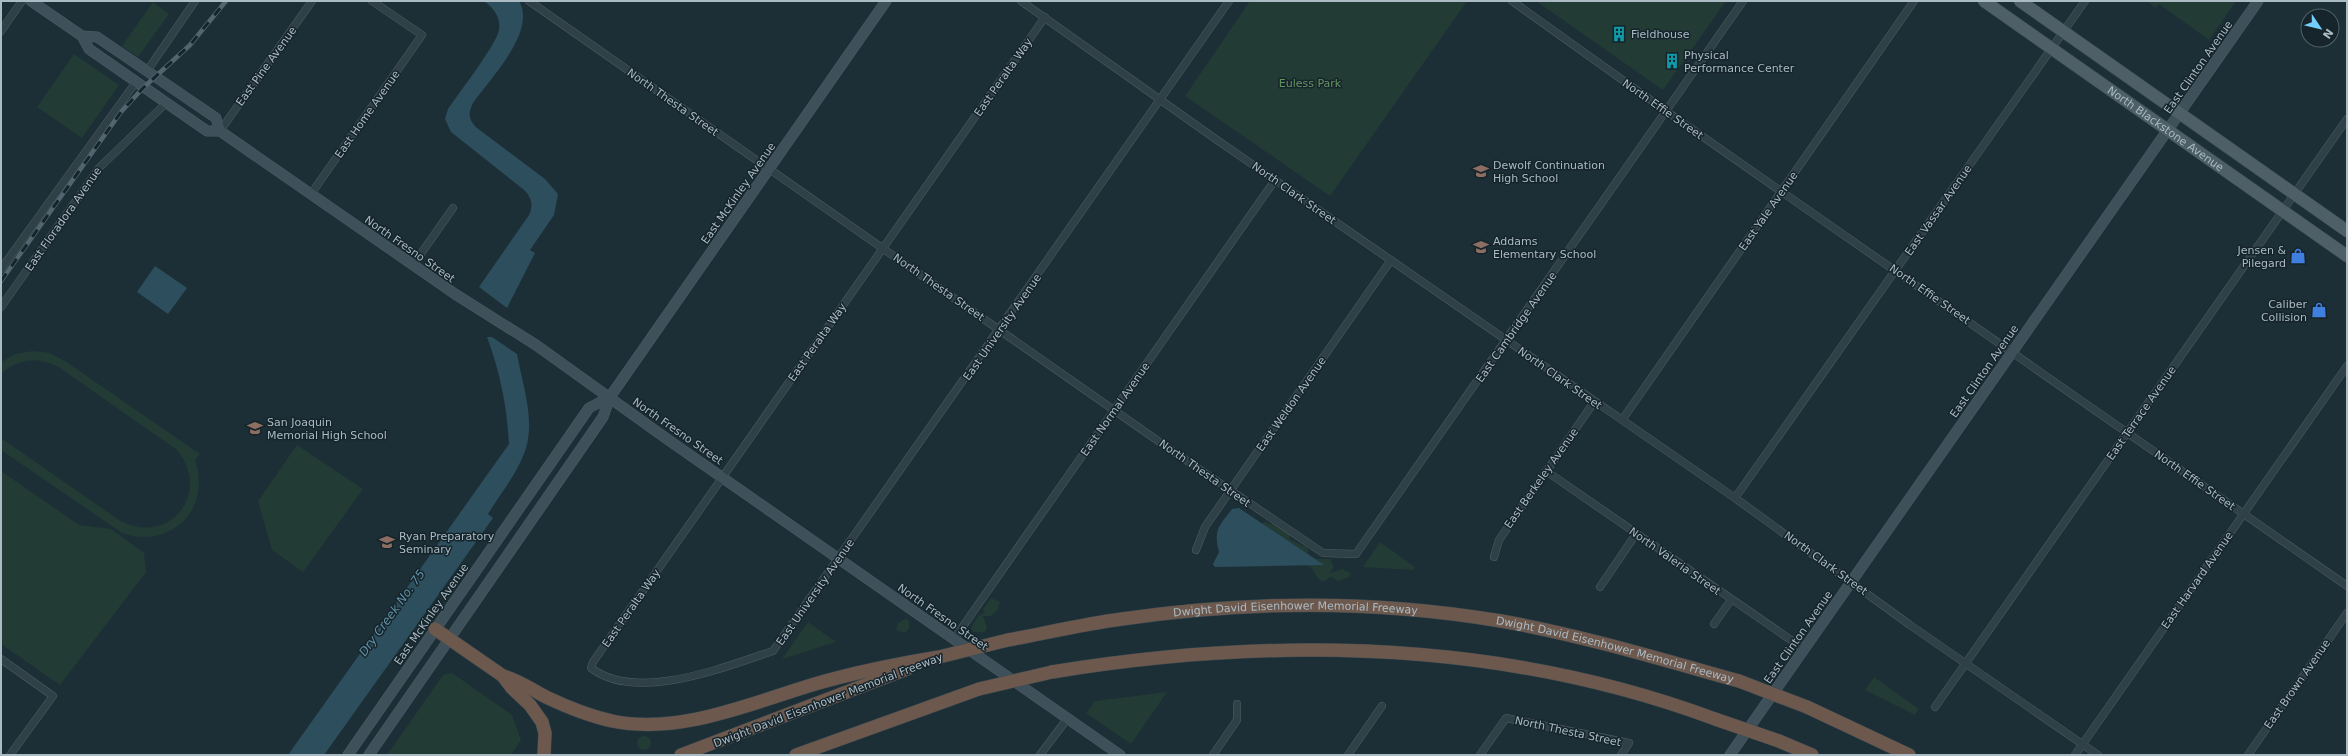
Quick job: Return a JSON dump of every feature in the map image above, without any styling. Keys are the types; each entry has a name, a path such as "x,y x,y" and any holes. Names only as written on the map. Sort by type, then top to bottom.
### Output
{"highway":[{"name":"Dwight David Eisenhower Memorial Freeway","path":"681,755 939,657 1008,640 1122,619 1200,611 1292,607 1402,609 1501,621 1592,640 1739,681 1807,707 1909,755"},
{"path":"435,629 503,676 512,688 530,705 542,722 545,738 544,755"},
{"path":"796,755 895,718 979,689 1052,672 1144,660 1277,650 1412,653 1483,660 1550,672 1678,705 1779,741 1812,755"},
{"path":"503,676 516,679 546,697 591,715 612,721 650,724 702,717 876,668 939,657"},
{"path":"812,755 895,718"}],"main road":[{"name":"North Fresno Street","path":"31,1 82,36 89,49 165,104 207,131 220,131 413,265 491,318 512,330 610,397 1120,755"},
{"name":"East McKinley Avenue","path":"369,755 603,417 610,397 886,1"},
{"name":"North Blackstone Avenue","path":"1984,1 2347,256"},
{"name":"North Blackstone Avenue","path":"2020,1 2347,231"},
{"name":"East Clinton Avenue","path":"1730,755 2258,1"},
{"name":"North Fresno Street","path":"82,36 97,37 216,118"},
{"path":"136,82 142,79 152,80 186,103 216,118 220,131"},
{"name":"East McKinley Avenue","path":"348,755 589,408 610,397"}],"street":[{"path":"1,31 22,1"},
{"path":"147,71 195,1"},
{"name":"East Pine Avenue","path":"220,131 312,1"},
{"name":"East Home Avenue","path":"311,194 422,35 372,1"},
{"name":"North Thesta Street","path":"529,1 1114,410 1323,553 1356,554"},
{"name":"North Clark Street","path":"1021,1 1275,180 1594,402 1735,498 2098,755"},
{"name":"East University Avenue","path":"773,651 1000,330 1229,1"},
{"name":"North Effie Street","path":"1512,1 1666,111 2347,586"},
{"name":"East Cambridge Avenue","path":"1356,554 1507,341 1743,1"},
{"name":"East Yale Avenue","path":"1622,420 1914,1"},
{"name":"East Vassar Avenue","path":"1735,498 2086,1"},
{"name":"East Peralta Way","path":"773,651 709,672 659,681 622,681 605,677 591,668 593,662 722,477 884,249 1045,18"},
{"name":"East Floradora Avenue","path":"1,269 136,82"},
{"name":"East Floradora Avenue","path":"1,307 99,168 165,104"},
{"name":"East Terrace Avenue","path":"1935,707 2296,194 2347,119"},
{"name":"East Normal Avenue","path":"954,639 1275,180"},
{"path":"413,265 453,208"},
{"name":"East Weldon Avenue","path":"1196,550 1204,527 1391,260"},
{"name":"East Harvard Avenue","path":"2075,755 2347,366"},
{"name":"East Berkeley Avenue","path":"1494,557 1499,540 1594,402"},
{"name":"North Valeria Street","path":"1546,471 1804,649"},
{"path":"1600,587 1636,534"},
{"path":"1714,624 1731,600"},
{"name":"East Brown Avenue","path":"2248,755 2347,613"},
{"path":"1,659 52,696 10,755"},
{"path":"1213,755 1237,720 1237,704"},
{"path":"1348,755 1382,706"},
{"name":"North Thesta Street","path":"1480,755 1506,718 1629,743 1621,755"},
{"path":"1040,755 1067,719"}],"green space":[{"name":"Euless Park","path":"1250,1 1467,1 1330,196 1185,96"},
{"path":"1536,1 1726,1 1663,90"},
{"path":"2147,1 2236,1 2209,40 2159,4 2156,8"},
{"path":"153,2 169,14 138,57 122,46"},
{"path":"74,54 119,85 82,138 37,107"},
{"path":"33,351 50,353 65,361 200,454 195,460 199,478 198,494 192,509 183,521 171,530 156,536 140,537 122,533 1,450 1,438 119,520 137,527 154,527 168,521 180,512 187,498 190,483 187,467 177,450 60,368 45,362 29,360 15,365 1,374 1,362 16,354"},
{"path":"297,445 363,489 303,572 272,550 258,501"},
{"path":"1,471 79,525 111,529 144,553 146,572 60,685 1,644"},
{"path":"1264,522 1281,529 1290,535 1289,539 1308,548 1308,556 1317,559 1330,559 1334,567 1330,573 1342,569 1351,573 1349,577 1338,581 1331,577 1323,582 1318,579 1312,568 1307,566 1308,560 1261,524"},
{"path":"1380,542 1415,567 1413,570 1363,567"},
{"path":"991,598 1000,602 997,611 991,616 983,616 987,627 985,632 973,632 971,628 979,615 985,613 983,609"},
{"path":"907,618 909,621 909,628 905,633 896,630 898,623"},
{"path":"808,622 836,642 782,659"},
{"path":"452,673 512,715 521,740 511,755 387,755 443,675"},
{"path":"1874,677 1919,709 1915,715 1865,690"},
{"path":"1167,692 1131,744 1086,713 1095,701"},
{"path":"641,736 647,736 651,740 651,746 647,750 641,750 637,746 637,740"}],"water":[{"path":"484,1 519,1 523,13 522,26 517,40 509,54 473,103 470,110 470,119 477,128 545,179 558,194 554,215 530,250 535,253 507,308 479,287 529,215 531,211 531,201 523,189 451,132 445,119 448,109 484,57 499,30 498,17 491,7"},
{"path":"155,266 187,288 168,314 137,292"},
{"name":"Dry Creek No. 75","path":"487,337 492,337 517,354 527,401 529,425 526,448 523,457 488,514 493,518 324,755 288,755 509,444 507,416 502,389 496,363"},
{"path":"1239,508 1324,565 1215,567 1213,564 1219,552 1217,545 1218,529 1232,509"}],"railway":[{"path":"1,281 121,112 143,88 190,45 226,1"}],"place":[{"name":"Fieldhouse","path":"1619,34"},
{"name":"Physical Performance Center","path":"1672,61"},
{"name":"Dewolf Continuation High School","path":"1481,171"},
{"name":"Addams Elementary School","path":"1481,247"},
{"name":"Jensen & Pilegard","path":"2298,256"},
{"name":"Caliber Collision","path":"2319,310"},
{"name":"San Joaquin Memorial High School","path":"255,428"},
{"name":"Ryan Preparatory Seminary","path":"387,542"}]}
